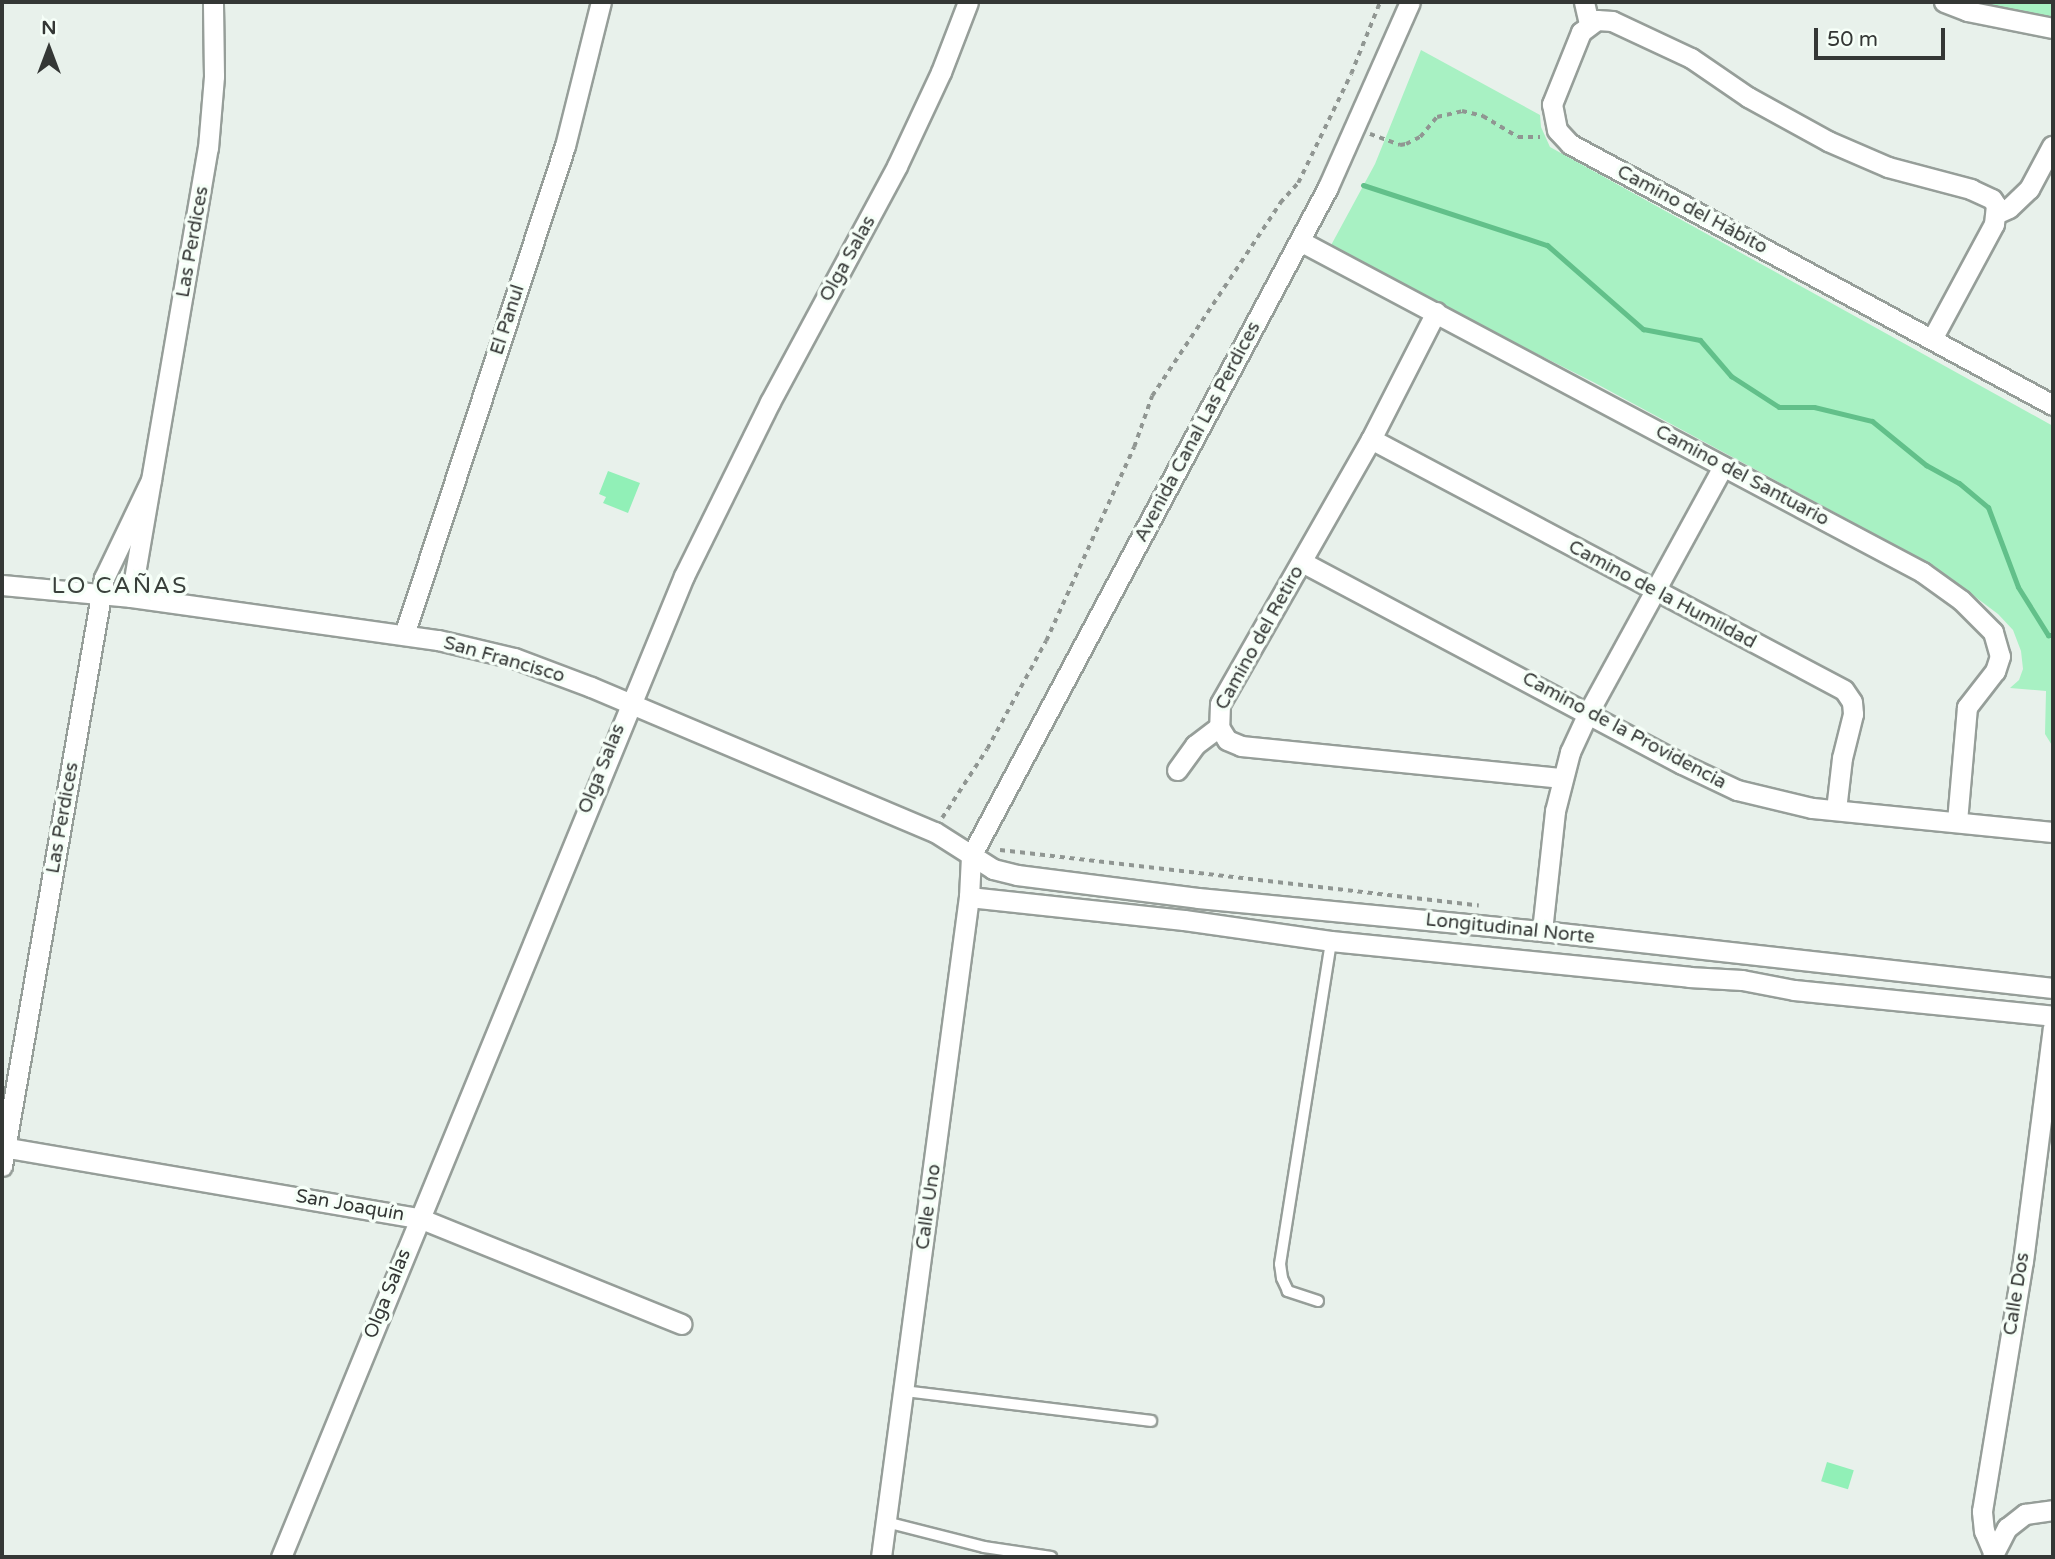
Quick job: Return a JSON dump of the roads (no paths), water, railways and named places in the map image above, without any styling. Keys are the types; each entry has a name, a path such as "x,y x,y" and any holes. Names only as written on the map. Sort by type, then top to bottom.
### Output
{"street":[{"name":"Las Perdices","path":"131,597 208,148 214,76 213,2"},
{"name":"El Panul","path":"404,635 565,146 601,2"},
{"name":"Olga Salas","path":"281,1557 629,705 711,518 902,154 941,72 968,2"},
{"name":"Avenida Canal Las Perdices","path":"971,856 1300,241 1356,128 1410,2"},
{"path":"1584,2 1589,24 1597,20 1612,21 1691,58 1757,102 1858,155 1924,178 1983,193 1992,199 1996,215 1994,224 1932,339"},
{"path":"1944,2 1967,11 2053,28"},
{"name":"Camino del Hábito","path":"1589,24 1581,32 1554,97 1552,111 1557,130 1570,144 2053,405"},
{"path":"1996,215 2009,208 2029,189 2052,146"},
{"name":"Camino del Santuario","path":"1300,241 1922,572 1961,600 1993,632 2000,647 1999,664 1967,707 1957,822"},
{"name":"Camino del Retiro","path":"1436,312 1371,439 1220,704 1219,727 1227,740 1241,746 1562,778"},
{"name":"Camino de la Humildad","path":"1371,439 1655,593 1844,690 1852,702 1853,714 1842,758 1836,810"},
{"path":"1542,931 1555,811 1562,778 1588,713 1723,466"},
{"name":"Las Perdices","path":"3,1154 104,578 152,480"},
{"name":"Camino de la Providencia","path":"1302,562 1737,790 1789,804 2053,832"},
{"name":"San Francisco","path":"2,585 131,597 404,635 514,658 591,687 935,832 971,856"},
{"path":"1177,770 1195,746 1219,727"},
{"name":"Calle Uno","path":"881,1557 969,897 971,856"},
{"name":"Longitudinal Norte","path":"971,856 993,869 1017,874 1198,898 1542,931 2053,988"},
{"name":"Longitudinal Norte","path":"969,897 1184,920 1331,941 1742,980 1794,990 2053,1016"},
{"name":"Calle Dos","path":"1993,1555 1984,1531 1982,1511 2023,1261 2053,1028"},
{"name":"San Joaquín","path":"3,1154 419,1217 681,1324"},
{"path":"1993,1555 2007,1528 2025,1514 2053,1510"}],"lane":[{"path":"1318,1301 1287,1290 1280,1264 1331,941"},
{"path":"904,1391 1151,1421"},
{"path":"886,1522 984,1546 1051,1557"}],"waterway":[{"path":"1363,185 1547,245 1643,329 1700,340 1731,376 1779,407 1814,407 1872,421 1926,465 1959,483 1988,507 2018,587 2048,635 2053,635"}],"district":[{"name":"LO CAÑAS","path":"120,586"}]}
